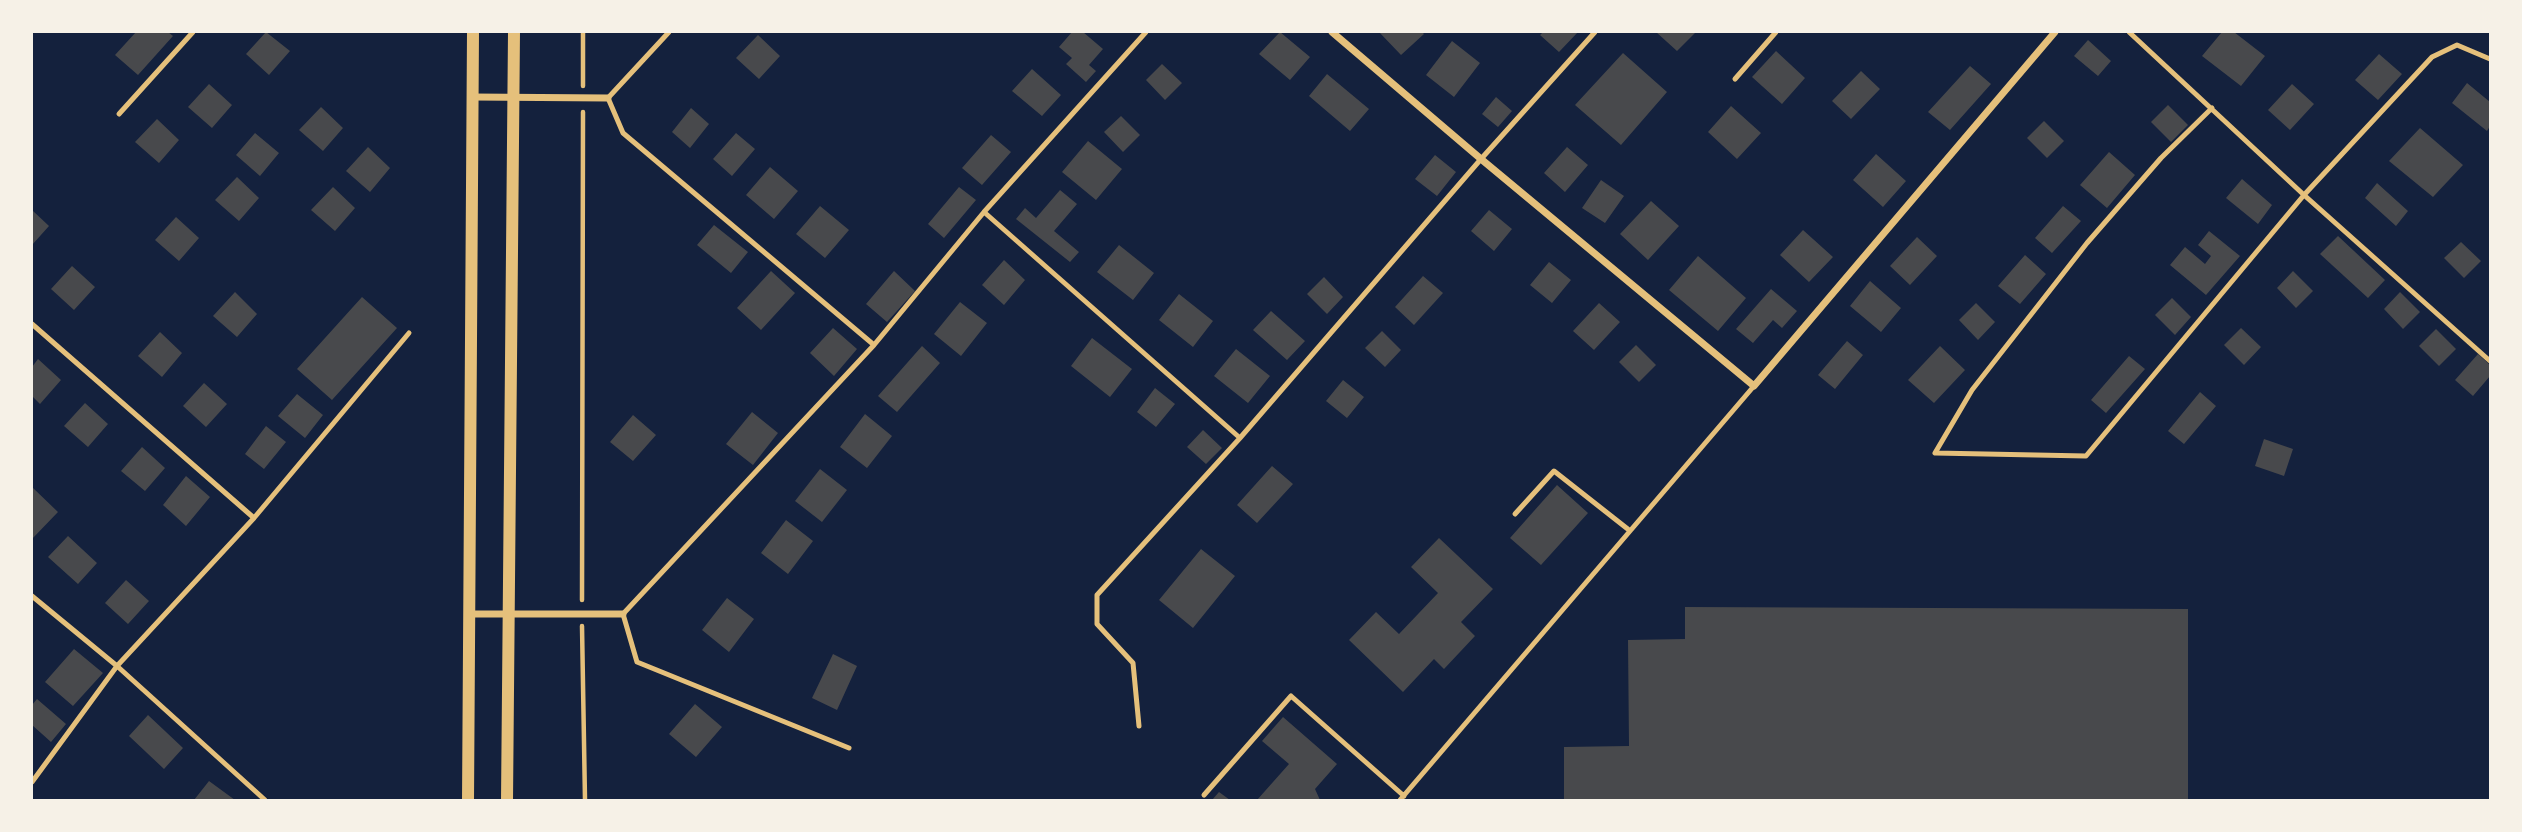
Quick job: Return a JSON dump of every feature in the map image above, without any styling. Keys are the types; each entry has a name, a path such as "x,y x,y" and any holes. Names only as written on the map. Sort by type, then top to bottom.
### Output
{"street":[{"path":"468,800 472,32"},
{"path":"507,800 514,32"},
{"path":"1332,32 1754,386 2055,32"},
{"path":"472,97 608,98"},
{"path":"469,614 623,614"}],"lane":[{"path":"119,114 193,32"},
{"path":"669,32 608,98 623,133 874,345"},
{"path":"849,748 637,662 623,614 874,345 984,212 1146,32"},
{"path":"1139,726 1133,663 1097,624 1097,595 1240,438 1481,159 1595,32"},
{"path":"1734,79 1776,32"},
{"path":"2129,32 2304,195 2490,361"},
{"path":"2213,108 2161,158 2087,243 1972,390 1935,453 2087,456 2304,195 2432,57 2457,45 2490,59"},
{"path":"984,212 1240,438"},
{"path":"32,324 254,518"},
{"path":"32,782 117,666 254,518 410,333"},
{"path":"1204,795 1291,696 1402,798 1754,386"},
{"path":"1515,514 1554,471 1629,530"},
{"path":"32,596 117,666 265,800"}],"path":[{"path":"583,32 582,614 585,800"}],"building":[{"path":"136,32 168,32 173,36 138,75 115,55"},
{"path":"266,32 290,51 269,75 246,54"},
{"path":"1072,32 1083,32 1103,49 1089,65 1096,71 1086,82 1066,64 1072,58 1059,47"},
{"path":"1280,32 1310,57 1290,80 1259,54"},
{"path":"1379,32 1422,32 1424,34 1401,55"},
{"path":"1543,32 1578,32 1559,52 1540,35"},
{"path":"1656,32 1696,32 1677,51"},
{"path":"2222,32 2234,32 2265,56 2241,86 2202,56"},
{"path":"758,35 780,56 759,79 736,58"},
{"path":"2088,40 2111,61 2098,76 2074,56"},
{"path":"1452,41 1480,63 1454,97 1426,75"},
{"path":"1776,51 1805,78 1782,104 1752,77"},
{"path":"1623,53 1667,92 1621,145 1575,105"},
{"path":"2379,54 2402,74 2378,100 2355,80"},
{"path":"1162,64 1182,83 1165,100 1146,80"},
{"path":"1970,66 1991,84 1950,130 1928,112"},
{"path":"1032,69 1061,95 1042,116 1012,91"},
{"path":"1861,71 1880,89 1851,119 1832,101"},
{"path":"1327,74 1369,109 1350,131 1309,96"},
{"path":"2467,83 2490,102 2490,126 2487,131 2452,103"},
{"path":"209,84 232,105 212,128 188,107"},
{"path":"2292,84 2314,104 2290,130 2268,110"},
{"path":"1496,97 1512,111 1498,127 1482,114"},
{"path":"2168,105 2188,125 2171,142 2151,122"},
{"path":"1731,106 1761,133 1737,159 1708,132"},
{"path":"321,107 343,128 323,151 299,130"},
{"path":"691,108 709,124 690,148 672,132"},
{"path":"1121,116 1140,135 1123,152 1104,132"},
{"path":"157,119 179,140 159,163 135,142"},
{"path":"2044,121 2064,141 2047,158 2027,138"},
{"path":"2420,128 2463,165 2433,197 2389,161"},
{"path":"255,133 279,153 260,176 236,155"},
{"path":"736,133 755,149 732,176 713,159"},
{"path":"991,135 1011,152 982,185 962,168"},
{"path":"1088,141 1122,169 1096,200 1062,172"},
{"path":"368,147 390,168 370,192 346,171"},
{"path":"1567,147 1588,165 1565,192 1544,173"},
{"path":"2109,152 2135,175 2107,208 2080,185"},
{"path":"1876,154 1906,181 1883,207 1853,180"},
{"path":"1435,155 1456,172 1437,196 1415,179"},
{"path":"770,167 798,191 774,219 746,195"},
{"path":"237,177 259,198 239,221 215,200"},
{"path":"2242,179 2272,205 2258,224 2226,198"},
{"path":"1601,180 1624,196 1605,223 1582,208"},
{"path":"2377,183 2408,211 2396,226 2365,198"},
{"path":"333,187 355,208 335,231 311,210"},
{"path":"959,187 976,200 944,238 928,224"},
{"path":"1060,190 1077,204 1054,231 1079,252 1070,262 1016,219 1025,208 1036,218"},
{"path":"1651,201 1679,226 1648,260 1620,234"},
{"path":"820,206 849,230 825,258 796,234"},
{"path":"2063,206 2081,221 2052,253 2035,238"},
{"path":"32,210 49,226 32,245"},
{"path":"1489,210 1512,229 1494,251 1471,231"},
{"path":"176,217 199,238 179,261 155,240"},
{"path":"714,225 748,252 731,273 697,245"},
{"path":"1803,230 1833,257 1809,282 1780,255"},
{"path":"2209,231 2240,256 2206,295 2170,265 2185,247 2205,264 2211,256 2198,245"},
{"path":"2338,236 2385,280 2368,298 2320,254"},
{"path":"1917,237 1937,256 1910,285 1890,266"},
{"path":"2461,242 2481,261 2464,278 2444,258"},
{"path":"1119,245 1154,273 1133,300 1097,272"},
{"path":"2025,255 2046,274 2020,304 1998,286"},
{"path":"1698,256 1746,298 1718,331 1669,290"},
{"path":"1004,260 1025,280 1004,305 982,285"},
{"path":"1549,262 1571,280 1552,303 1530,285"},
{"path":"72,266 95,287 74,310 51,289"},
{"path":"771,271 795,293 761,330 737,308"},
{"path":"894,271 915,291 887,322 866,304"},
{"path":"2293,271 2313,291 2296,308 2277,288"},
{"path":"1423,276 1443,293 1414,325 1395,307"},
{"path":"1324,277 1343,297 1327,314 1307,294"},
{"path":"1870,281 1901,308 1881,332 1850,306"},
{"path":"1771,289 1797,311 1782,328 1773,320 1753,343 1736,329"},
{"path":"235,292 257,314 237,337 213,316"},
{"path":"2400,292 2420,312 2403,329 2384,309"},
{"path":"1179,294 1213,321 1193,347 1159,320"},
{"path":"362,297 397,328 332,400 297,369"},
{"path":"2172,298 2191,317 2175,335 2155,315"},
{"path":"960,302 987,323 961,356 934,334"},
{"path":"1599,303 1620,322 1594,350 1573,331"},
{"path":"1976,303 1995,322 1978,340 1959,320"},
{"path":"1271,311 1305,341 1287,360 1253,330"},
{"path":"833,328 857,349 834,376 810,353"},
{"path":"2241,328 2261,347 2244,365 2224,345"},
{"path":"2436,329 2456,349 2439,366 2419,346"},
{"path":"1382,331 1401,350 1385,367 1365,348"},
{"path":"160,332 182,353 162,377 138,356"},
{"path":"1092,338 1132,369 1110,397 1071,366"},
{"path":"1847,341 1863,355 1835,389 1818,375"},
{"path":"1636,345 1656,365 1639,382 1619,362"},
{"path":"922,346 940,363 897,412 878,396"},
{"path":"1940,346 1965,370 1934,403 1908,380"},
{"path":"1236,349 1270,376 1248,403 1214,376"},
{"path":"2478,354 2490,365 2490,376 2473,396 2455,380"},
{"path":"2129,356 2145,369 2106,413 2091,400"},
{"path":"38,359 61,380 40,404 32,396 32,367"},
{"path":"1343,380 1364,397 1347,418 1326,401"},
{"path":"204,383 227,404 206,427 183,406"},
{"path":"1155,388 1175,404 1156,427 1137,412"},
{"path":"2200,392 2216,406 2184,444 2168,431"},
{"path":"297,394 323,415 305,438 278,416"},
{"path":"85,403 108,424 88,447 64,426"},
{"path":"752,412 778,433 753,465 726,444"},
{"path":"865,414 892,436 867,468 840,447"},
{"path":"633,415 656,435 633,461 610,442"},
{"path":"266,426 286,442 264,469 245,454"},
{"path":"1203,430 1222,448 1206,464 1187,447"},
{"path":"2264,439 2293,449 2284,476 2255,466"},
{"path":"142,447 165,468 145,491 121,471"},
{"path":"1272,466 1293,484 1257,523 1237,505"},
{"path":"820,469 847,490 822,522 795,501"},
{"path":"186,476 210,497 186,526 163,505"},
{"path":"1557,485 1588,513 1541,565 1510,538"},
{"path":"32,487 58,512 32,539"},
{"path":"786,520 813,541 788,574 761,553"},
{"path":"68,536 97,563 78,584 48,557"},
{"path":"1439,538 1493,589 1461,622 1475,636 1444,669 1434,659 1403,692 1349,640 1376,612 1399,634 1438,593 1411,567"},
{"path":"1201,549 1235,576 1193,628 1159,600"},
{"path":"126,580 149,601 128,624 105,603"},
{"path":"727,598 754,619 729,652 702,630"},
{"path":"1685,607 2188,609 2188,800 1564,800 1564,747 1629,746 1628,640 1685,639"},
{"path":"74,649 103,673 73,706 45,682"},
{"path":"833,654 857,666 837,710 812,698"},
{"path":"37,699 66,724 51,742 32,725 32,705"},
{"path":"695,704 722,727 696,757 669,734"},
{"path":"148,715 183,748 164,769 129,736"},
{"path":"1283,717 1337,764 1315,789 1320,800 1257,800 1289,764 1262,741"},
{"path":"209,781 235,800 194,800"},
{"path":"1219,792 1230,800 1212,800"}]}
